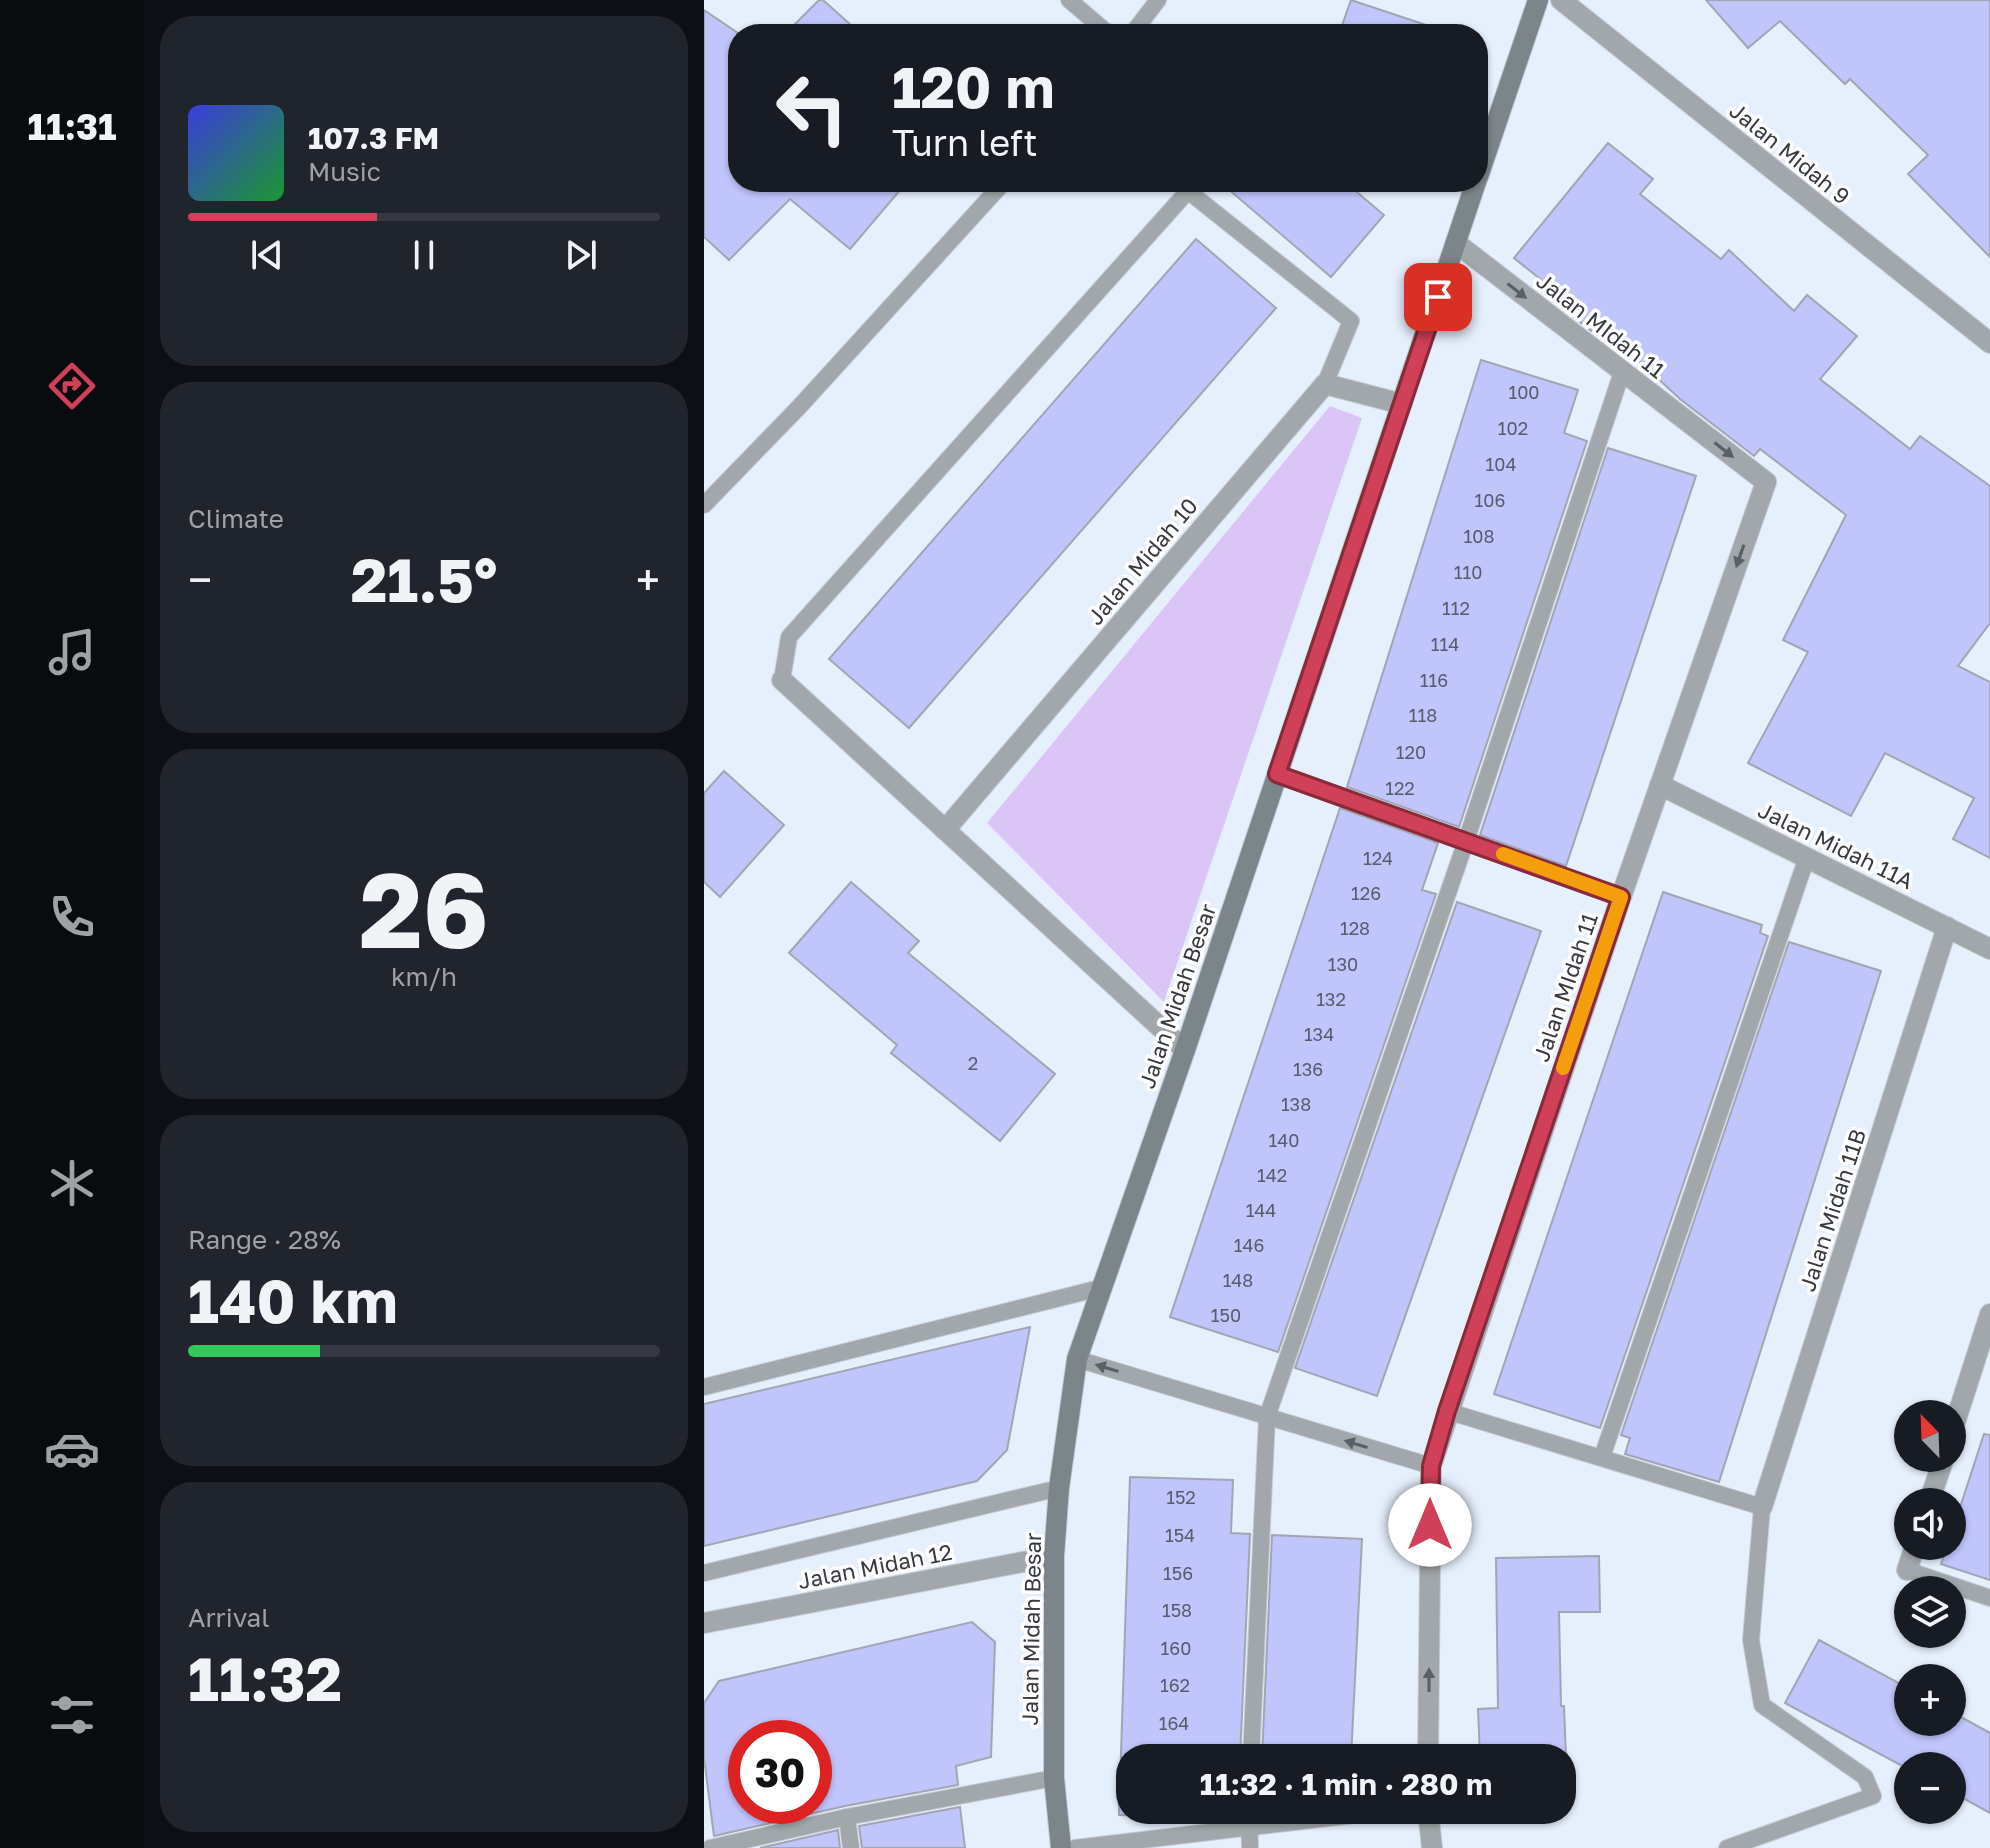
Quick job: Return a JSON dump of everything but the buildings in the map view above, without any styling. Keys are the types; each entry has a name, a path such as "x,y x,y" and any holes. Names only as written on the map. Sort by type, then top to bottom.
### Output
{"street":[{"name":"Jalan Midah Besar","path":"1488,147 1538,0"},
{"name":"Jalan Midah 9","path":"1561,0 1990,343"},
{"name":"Jalan Midah Besar","path":"1061,1848 1054,1778 1054,1556 1059,1488 1077,1359 1185,1050 1473,192"},
{"name":"Jalan MIdah 11","path":"1428,1744 1431,1466 1621,897 1766,482 1456,243"},
{"path":"1325,384 1402,404"},
{"name":"Jalan Midah 10","path":"945,830 1325,384"},
{"path":"782,680 1185,1050"},
{"name":"Jalan Midah 11A","path":"1660,785 1990,949"},
{"name":"Jalan Midah 11B","path":"1762,1507 1947,927"},
{"path":"1962,1400 1990,1314"},
{"name":"Jalan Midah 12","path":"704,1623 1054,1556"},
{"path":"1907,1570 1910,1560"},
{"path":"1429,1824 1432,1848"}],"lane":[{"path":"1069,0 1097,24"},
{"path":"1140,24 1158,0"},
{"path":"704,505 800,406 995,192"},
{"path":"782,680 789,637 1187,192"},
{"path":"1189,192 1351,321 1325,384"},
{"path":"1252,1744 1267,1417 1466,841 1622,372"},
{"path":"1277,774 1621,897"},
{"path":"1602,1457 1807,857"},
{"path":"704,1387 1104,1287"},
{"path":"1077,1359 1431,1466"},
{"path":"1447,1411 1762,1507 1751,1640 1762,1705 1865,1777 1873,1796 1727,1848"},
{"path":"704,1573 1059,1488"},
{"path":"1907,1570 1990,1598"},
{"path":"710,1848 847,1817 1054,1778"},
{"path":"847,1817 851,1848"},
{"path":"1248,1824 1250,1848"},
{"path":"1075,1848 1287,1824"}],"shaded area":[{"path":"1330,406 1362,418 1164,1002 987,823"}],"slow traffic":[{"path":"1503,854 1621,897 1563,1068"}],"route":[{"path":"1430,1525 1431,1466 1447,1411 1621,897 1277,774 1438,297"}]}
